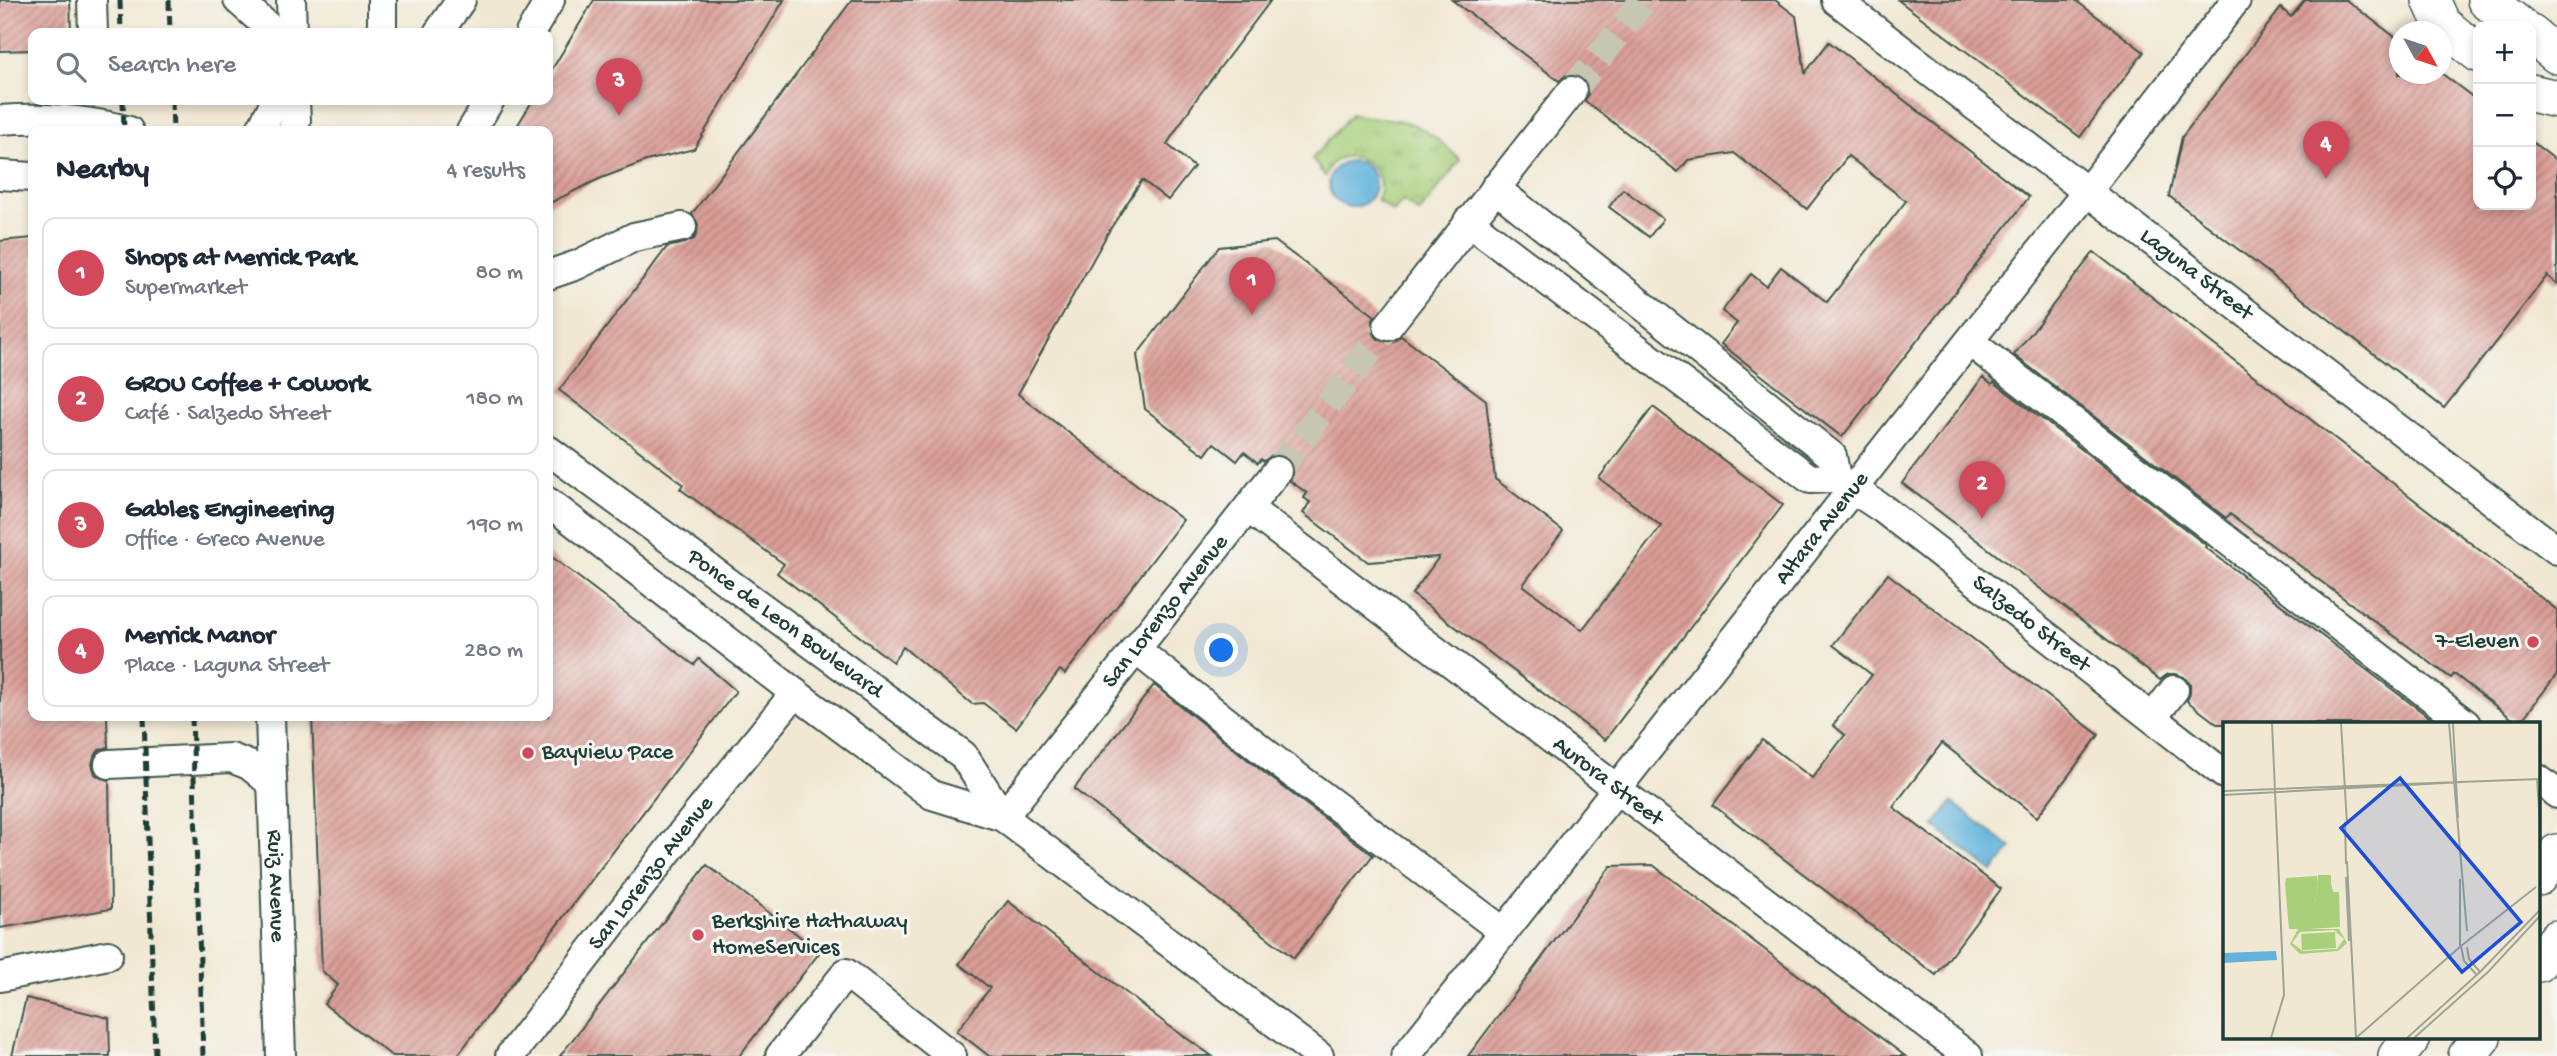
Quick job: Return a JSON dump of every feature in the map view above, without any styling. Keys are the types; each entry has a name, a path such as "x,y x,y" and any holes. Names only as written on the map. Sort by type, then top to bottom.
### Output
{"main road":[{"path":"2431,0 2442,24 2473,48"},
{"path":"2486,0 2513,21"},
{"path":"2536,38 2557,55"},
{"path":"2536,94 2557,99"},
{"path":"2540,874 2557,853"},
{"path":"2540,960 2557,939"},
{"path":"2397,1056 2411,1038"},
{"path":"2467,1056 2481,1038"}],"street":[{"path":"93,0 93,28"},
{"path":"239,0 270,28"},
{"path":"290,0 292,28"},
{"path":"382,0 382,28"},
{"path":"533,28 550,0"},
{"name":"Laguna Street","path":"1836,0 2557,551"},
{"path":"441,28 459,1"},
{"name":"Altara Avenue","path":"1406,1056 1618,789 1845,484 1970,342 2087,192 2223,5"},
{"path":"1388,326 1572,92"},
{"path":"263,126 273,105"},
{"path":"474,126 487,105"},
{"path":"0,120 55,118 80,110 117,126"},
{"path":"0,175 28,177"},
{"name":"Salzedo Street","path":"1495,188 1832,456 1845,484"},
{"name":"Salzedo Street","path":"1468,221 1810,479 1845,484 1894,518 2223,773"},
{"path":"553,273 577,265 634,237 682,226"},
{"path":"553,284 577,265"},
{"path":"1582,308 1607,277"},
{"path":"1970,342 2258,575 2465,722"},
{"name":"Ponce de Leon Boulevard","path":"553,454 963,755 1003,817"},
{"name":"San Lorenzo Avenue","path":"1003,817 1277,471"},
{"name":"Ponce de Leon Boulevard","path":"553,506 932,795 1003,817 1319,1056"},
{"name":"Aurora Street","path":"1248,508 1968,1056"},
{"path":"1135,649 1276,761 1504,932"},
{"path":"2152,717 2174,690"},
{"name":"San Lorenzo Avenue","path":"510,1056 682,833 795,693"},
{"name":"Ruiz Avenue","path":"270,721 281,1056"},
{"path":"109,764 231,758 250,765 272,784"},
{"path":"2540,781 2557,794"},
{"path":"0,977 108,954"},
{"path":"780,1056 846,973 952,1056"}],"green space":[{"path":"1352,113 1411,124 1437,139 1460,160 1419,213 1403,201 1393,212 1377,200 1380,187 1378,175 1362,160 1340,158 1331,164 1325,176 1312,159"}],"water":[{"path":"1352,161 1369,167 1375,184 1369,201 1352,207 1335,201 1329,184 1335,167"},
{"path":"1952,802 2012,848 1993,872 1934,826"}],"building":[{"path":"0,0 70,0 71,28 28,28 28,50 0,51"},
{"path":"594,0 784,0 694,149 646,161 599,179 553,202 553,126 517,126 530,105 553,105 553,68"},
{"path":"852,0 1271,0 1197,98 1167,144 1194,167 1168,200 1142,180 1109,231 1018,394 1183,520 1065,674 1060,670 1016,728 983,703 972,704 903,647 893,662 777,573 784,564 680,489 683,484 559,390 667,247 694,239 698,224 692,214"},
{"path":"1452,0 1775,0 1796,16 1805,73 1829,42 2029,197 1842,437 1721,344 1737,323 1722,311 1751,274 1766,286 1781,267 1827,302 1906,201 1848,156 1807,209 1734,153 1688,160 1678,172 1585,101 1588,85 1582,78 1566,75 1559,81"},
{"path":"1898,0 2075,0 2144,52 2080,137"},
{"path":"2305,0 2346,0 2389,32 2389,84 2452,84 2452,81 2473,97 2473,210 2536,210 2536,145 2557,161 2557,284 2547,276 2444,408 2169,196 2182,137 2281,8 2291,17"},
{"path":"1623,189 1663,219 1649,237 1609,207"},
{"path":"28,238 28,721 107,721 108,747 99,750 92,764 95,774 109,780 111,909 0,928 0,241"},
{"path":"1275,241 1375,316 1372,332 1378,339 1394,342 1401,336 1486,400 1495,479 1563,531 1523,585 1582,630 1661,526 1599,478 1653,407 1783,505 1605,740 1412,594 1439,557 1368,562 1303,513 1310,502 1304,498 1307,493 1290,481 1293,466 1287,458 1272,455 1258,463 1244,452 1237,461 1214,443 1205,455 1145,409 1137,355 1219,247"},
{"path":"2094,252 2557,610 2557,674 2521,722 2516,722 2454,674 2451,678 2230,514 2226,518 2014,355"},
{"path":"1983,377 1992,384 1994,382 2435,722 2217,724 2187,701 2190,684 2184,677 2168,674 2160,680 1902,483"},
{"path":"553,558 694,665 699,659 736,691 457,1056 392,1056 324,1004 338,985 322,971 312,721 553,721"},
{"path":"1888,574 2099,735 2037,817 1942,743 1893,807 2001,889 1936,975 1713,805 1762,740 1812,778 1845,735 1833,725 1872,675 1833,645"},
{"path":"1154,685 1373,855 1294,958 1074,789"},
{"path":"707,865 820,952 739,1056 560,1056"},
{"path":"1653,865 1905,1056 1468,1056 1611,866"},
{"path":"1008,901 1165,1023 1212,1056 989,1056 957,1031 990,988 959,964"},
{"path":"26,998 109,1018 110,1056 12,1056"}],"tunnel":[{"path":"1572,91 1644,0"},
{"path":"1277,471 1388,326"}],"railway":[{"path":"120,0 121,28"},
{"path":"169,0 170,28"},
{"path":"123,105 124,126"},
{"path":"172,105 173,126"},
{"path":"144,721 155,1056"},
{"path":"192,721 203,1056"}],"place":[{"name":"Gables Engineering","path":"619,116"},
{"name":"Merrick Manor","path":"2326,179"},
{"name":"Shops at Merrick Park","path":"1252,315"},
{"name":"GROU Coffee + Cowork","path":"1982,519"},
{"name":"7-Eleven","path":"2533,642"},
{"name":"Bayview Pace","path":"528,753"},
{"name":"Berkshire Hathaway HomeServices","path":"698,935"}]}
